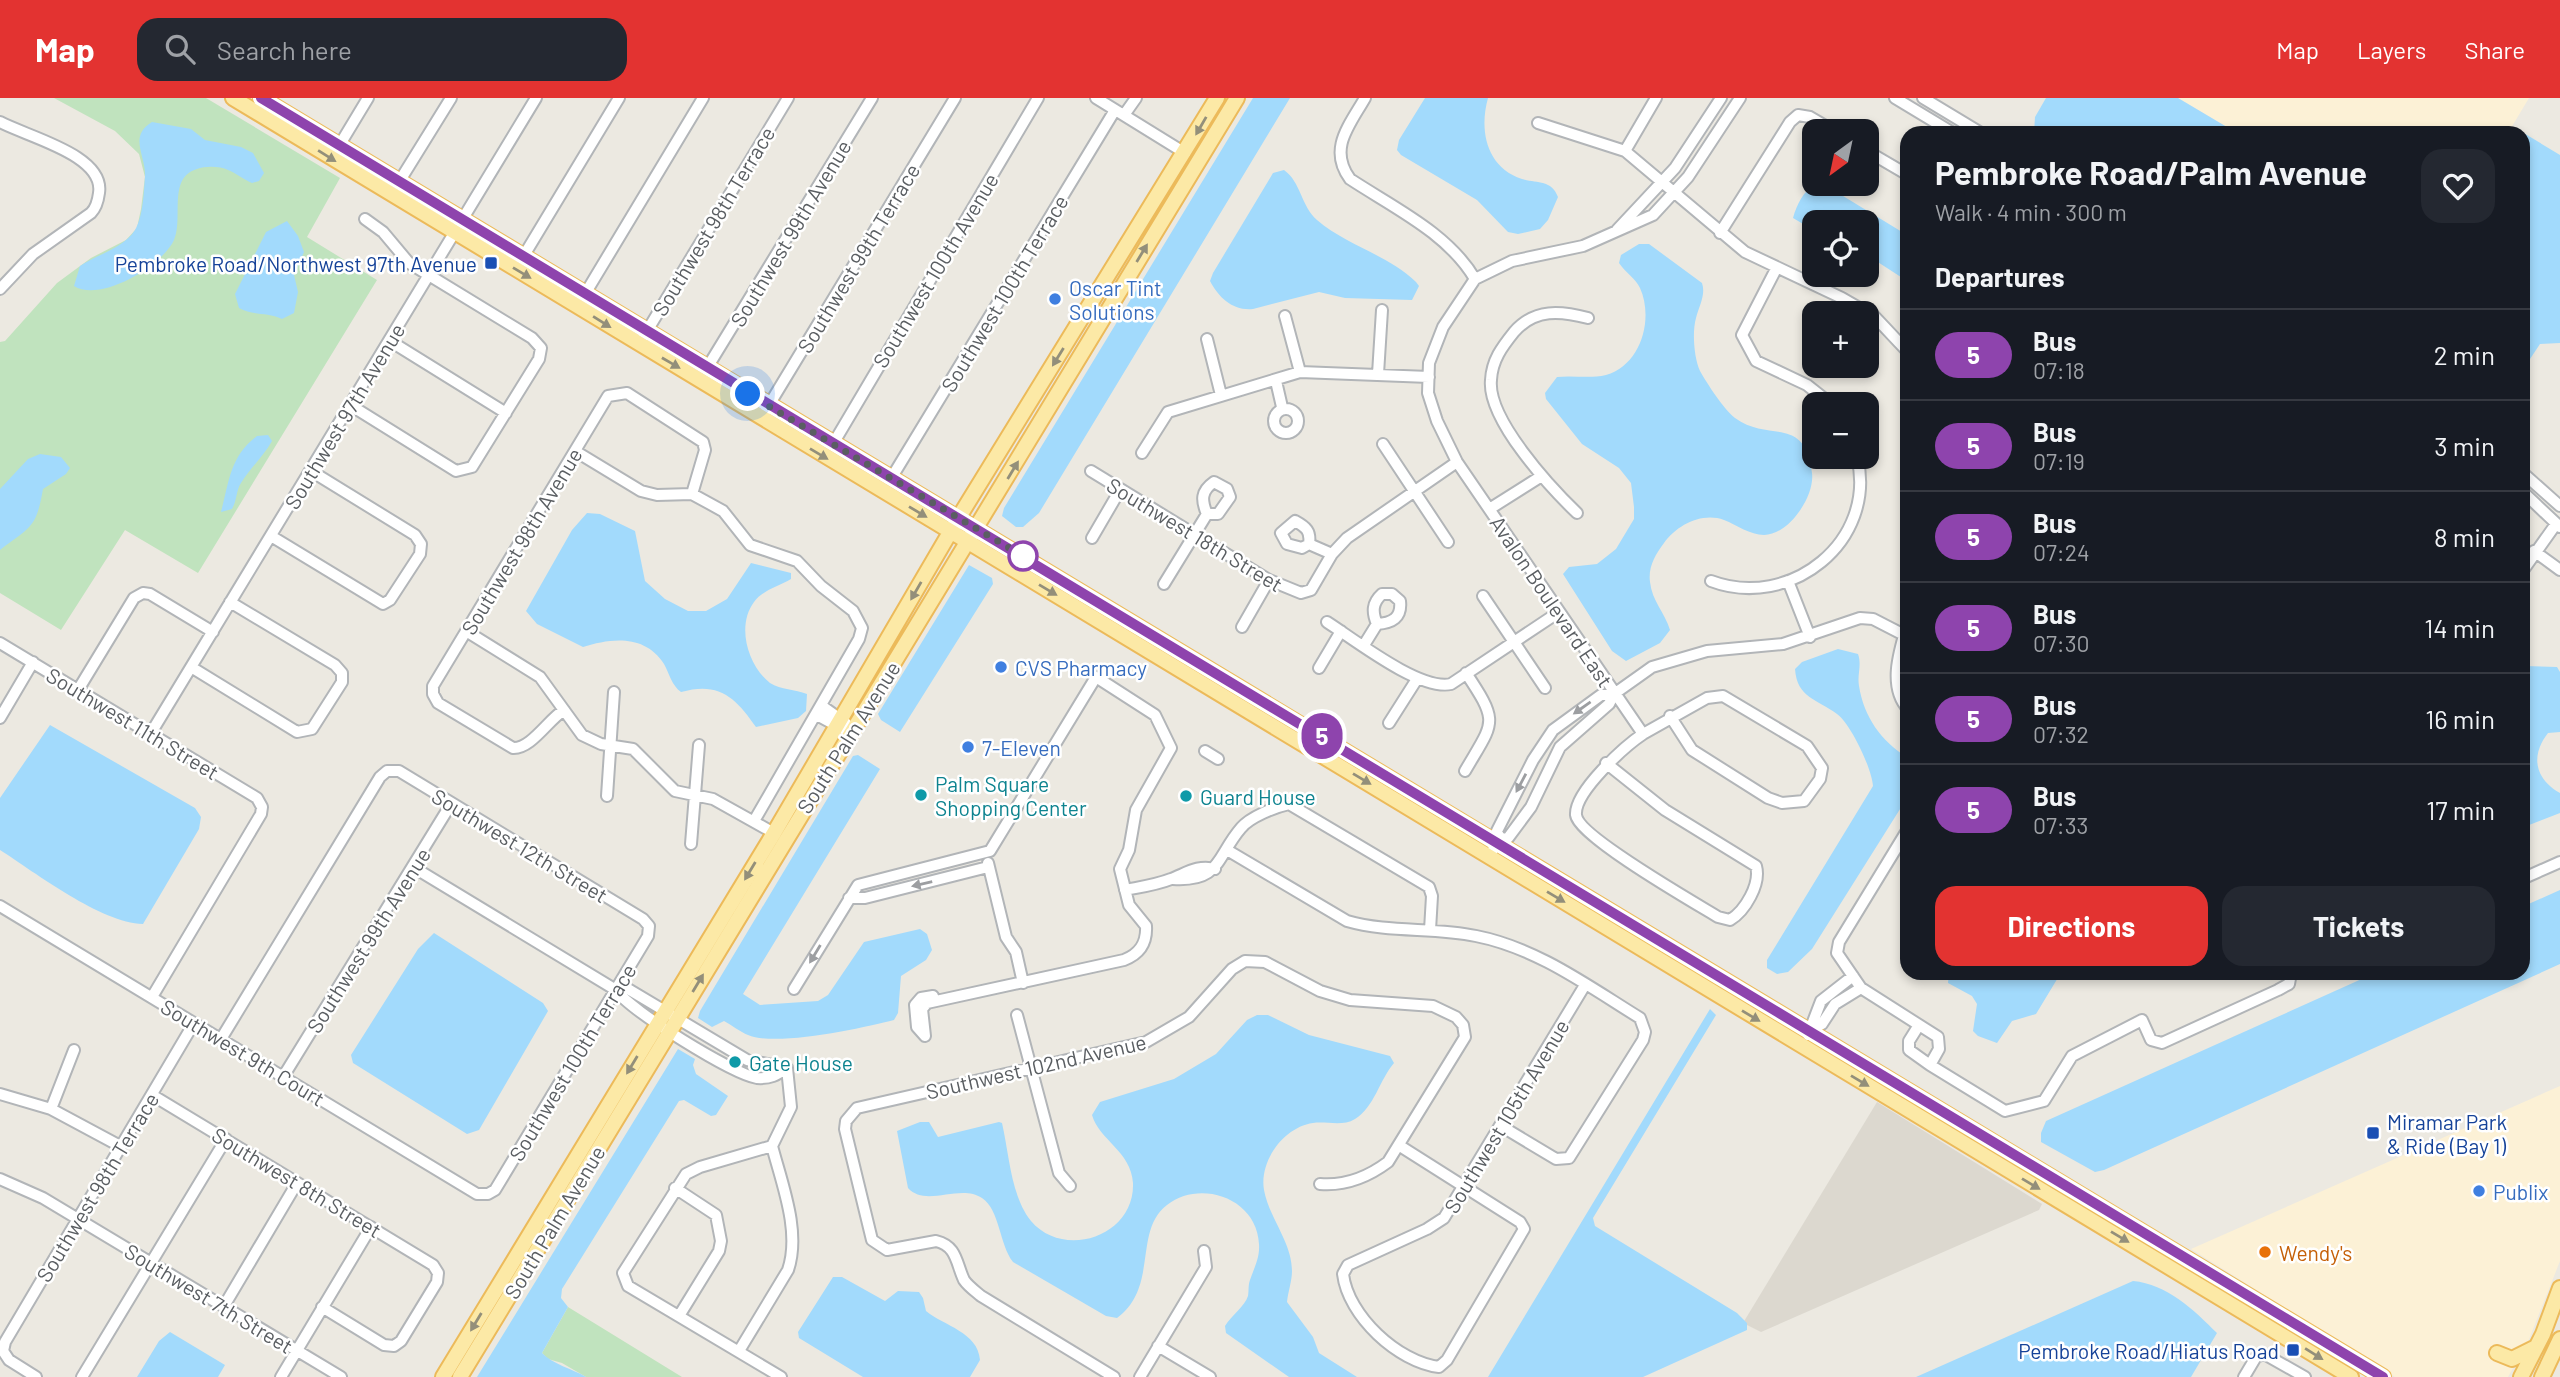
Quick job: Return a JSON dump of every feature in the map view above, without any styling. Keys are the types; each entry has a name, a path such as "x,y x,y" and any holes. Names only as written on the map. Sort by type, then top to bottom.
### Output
{"main road":[{"path":"233,98 277,108 458,227 643,338 951,532 1499,841 2383,1377"},
{"path":"261,98 400,182 458,227 523,257 585,294 643,338 707,368 764,413 832,444 978,528 1489,856 2351,1377"},
{"name":"South Palm Avenue","path":"460,1377 959,517 1217,98"},
{"name":"South Palm Avenue","path":"443,1377 853,731 1237,98"},
{"path":"2061,1202 2070,1188"},
{"path":"2521,1377 2537,1346 2560,1288"},
{"path":"2267,1325 2277,1311"},
{"path":"2542,1377 2560,1339"},
{"path":"2497,1353 2512,1359 2537,1346"}],"street":[{"path":"339,146 368,98"},
{"path":"400,182 451,98"},
{"name":"Southwest 97th Avenue","path":"150,733 536,98"},
{"path":"523,257 619,98"},
{"path":"585,294 703,98"},
{"name":"Southwest 98th Terrace","path":"643,338 788,98"},
{"name":"Southwest 99th Avenue","path":"707,368 872,98"},
{"name":"Southwest 99th Terrace","path":"764,413 955,98"},
{"name":"Southwest 100th Avenue","path":"832,444 1038,98"},
{"path":"1096,98 1185,153"},
{"name":"Southwest 100th Terrace","path":"892,477 1120,112 1136,98"},
{"path":"1365,98 1341,138 1341,167 1350,179 1441,239 1463,258 1475,279"},
{"path":"1625,151 1656,98"},
{"path":"1615,232 1662,183 1721,98"},
{"path":"1142,453 1168,412 1221,395 1276,382 1300,372 1429,377 1429,363 1443,327 1475,279 1512,261 1583,246 1653,215 1702,156 1740,98"},
{"path":"1895,98 1941,126"},
{"path":"1923,98 1969,126"},
{"path":"1720,233 1790,122 1798,115 1814,119"},
{"path":"0,122 83,161 95,170 100,185 96,209 33,254 0,289"},
{"path":"1538,123 1625,151 1745,252 1842,298 1875,317 1900,344"},
{"path":"1706,123 1720,130"},
{"path":"1689,147 1702,156"},
{"path":"1880,159 1900,170"},
{"path":"350,405 456,471 465,471 472,467 539,359 541,348 533,338 409,263 383,232 365,219"},
{"path":"1776,269 1742,335 1756,361 1807,384 1817,392"},
{"path":"1378,374 1382,310"},
{"path":"1577,513 1540,477 1497,410 1490,381 1498,352 1519,327 1537,315 1559,311 1588,318"},
{"path":"1285,316 1300,372"},
{"path":"1207,339 1221,395"},
{"path":"390,341 506,412"},
{"name":"Avalon Boulevard East","path":"1429,377 1428,393 1437,421 1457,461 1643,734"},
{"path":"1276,382 1282,407"},
{"name":"Southwest 98th Avenue","path":"564,710 546,723 529,744 519,749 438,703 433,694 434,683 608,396 627,393 703,442 705,450 692,495"},
{"path":"1383,444 1412,492 1448,542"},
{"path":"575,451 650,494 692,495 726,514 750,545 789,557 803,565 821,586 859,618 862,628 859,639 754,821"},
{"path":"1310,544 1332,554 1347,538 1457,461"},
{"path":"1711,581 1734,589 1788,581 1812,572 1839,545 1854,519 1862,478 1860,469"},
{"path":"271,536 383,604 390,600 420,554 421,544 415,535 311,471"},
{"name":"Southwest 18th Street","path":"1091,471 1294,593 1311,590 1332,554"},
{"path":"1491,509 1540,477"},
{"path":"2530,479 2560,506"},
{"path":"1092,538 1120,490"},
{"path":"2530,499 2558,526 2530,558"},
{"path":"1164,584 1207,514"},
{"path":"2534,551 2560,570"},
{"path":"1242,627 1269,580"},
{"path":"1788,581 1810,637"},
{"path":"78,690 134,598 142,593 150,594 213,632"},
{"path":"1483,596 1545,688"},
{"path":"191,667 297,732 306,733 312,729 342,682 342,673 335,665 230,602"},
{"path":"1327,622 1418,679 1440,686 1466,673 1559,612"},
{"path":"1489,856 1499,841 1508,838 1531,807 1560,747 1609,704 1614,694 1652,667 1707,651 1783,644 1860,618 1873,619 1900,633"},
{"path":"1364,645 1377,624"},
{"path":"466,631 540,677 582,736 595,743 633,749 646,758 668,786 695,796 713,799 774,833"},
{"path":"1319,668 1341,631"},
{"name":"Southwest 11th Street","path":"0,643 257,798 262,807 261,814 152,998"},
{"path":"1900,655 1900,698"},
{"path":"0,718 33,662"},
{"path":"1465,771 1491,726 1491,715 1466,673"},
{"path":"794,989 858,885 990,851 1096,677 1155,715 1171,748 1136,810 1129,850 1121,869 1130,908 1146,926 1145,942 1137,953 1124,960 942,1000"},
{"path":"1389,723 1418,679"},
{"path":"607,796 614,692"},
{"path":"1499,841 1498,829 1549,738 1566,719 1601,695 1614,694"},
{"path":"1606,763 1665,810 1756,866 1757,883 1737,915 1730,920 1718,917 1629,862 1581,826 1576,817 1577,807 1606,763 1670,716 1707,698 1723,696 1807,746 1822,768 1813,791 1804,800 1795,804 1768,798 1692,750 1670,716"},
{"path":"819,711 853,731"},
{"path":"1549,738 1560,747"},
{"path":"691,844 699,745"},
{"path":"1205,751 1218,759"},
{"name":"Southwest 12th Street","path":"221,1039 380,777 387,771 399,771 643,919 649,926"},
{"name":"Southwest 99th Avenue","path":"284,1077 451,804"},
{"path":"1125,890 1173,879 1198,878 1214,869 1245,824 1289,804 1429,887 1432,896 1430,930"},
{"path":"1900,842 1836,947 1861,988 1938,1037 1941,1043 1930,1065"},
{"path":"1227,850 1347,920 1368,926 1430,930 1501,942 1542,959 1640,1018 1644,1026 1643,1040 1569,1158 1556,1160 1501,1126"},
{"path":"985,853 1006,937 1016,952 1023,983"},
{"path":"2530,875 2560,862"},
{"path":"413,867 616,990 628,989 667,1021 742,1074 767,1078 787,1068"},
{"path":"849,898 864,898 988,867"},
{"name":"Southwest 9th Court","path":"0,906 477,1194 488,1195"},
{"name":"Southwest 100th Terrace","path":"488,1195 495,1190 616,990 648,936 649,926"},
{"name":"Southwest 102nd Avenue","path":"1114,1377 981,1296 966,1283 957,1257 944,1243 936,1241 887,1250 872,1240 846,1121 857,1108 1146,1042 1164,1034 1199,1009 1232,969 1245,961 1265,962 1320,991 1350,1000 1433,1006 1456,1017 1465,1031 1459,1047 1400,1146"},
{"path":"1801,1046 1810,1031 1816,1009 1833,989 1853,976"},
{"path":"1919,1025 1909,1041 1909,1049 1930,1065 2010,1111 2044,1101 2072,1056 2142,1020 2151,1040 2162,1043 2289,985 2290,980"},
{"name":"Southwest 105th Avenue","path":"1463,1185 1520,1222 1524,1229 1447,1360 1439,1367 1426,1365 1370,1330 1362,1320 1343,1273 1348,1265 1436,1225 1444,1218 1463,1185 1501,1126 1585,985"},
{"path":"1810,1031 1822,1024 1841,1000 1861,988"},
{"path":"1833,989 1841,1000"},
{"path":"1017,1015 1059,1173 1070,1186"},
{"path":"667,1021 747,1060 787,1068"},
{"name":"Southwest 98th Terrace","path":"36,1377 9,1360 3,1351 5,1342 194,1023"},
{"path":"51,1109 74,1050"},
{"path":"742,1074 747,1060"},
{"path":"739,1351 788,1270 793,1255 793,1237 772,1146 791,1107 787,1068"},
{"path":"0,1094 51,1109 120,1146"},
{"name":"Southwest 8th Street","path":"152,1094 433,1265 438,1273 437,1282 401,1341 394,1346 384,1345 322,1307"},
{"path":"82,1377 226,1139"},
{"path":"772,1146 700,1167 686,1174 623,1273 628,1286 781,1377"},
{"path":"1320,1184 1340,1185 1377,1170 1400,1146 1463,1185"},
{"name":"Southwest 7th Street","path":"0,1179 43,1198 341,1377"},
{"path":"225,1306 297,1183"},
{"path":"675,1188 716,1215 720,1230 719,1251 679,1316"},
{"path":"281,1377 371,1227"},
{"path":"1139,1377 1206,1267 1204,1251"},
{"path":"1158,1346 1210,1377"},
{"path":"2244,1377 2259,1355 2269,1355 2305,1377"}],"shaded area":[{"path":"2178,98 2529,98 2512,126 2225,126"},
{"path":"2560,1086 2560,1261 2528,1342 2508,1377 2395,1377 2191,1249"},
{"path":"1877,1102 2042,1204 2039,1210 1761,1332 1743,1323"}],"green space":[{"path":"54,98 206,98 340,178 307,237 377,280 198,573 125,530 61,630 0,593 0,342 5,341 57,283 91,258 126,240 137,228 145,177 139,154 115,131"},
{"path":"568,1307 682,1377 586,1377 562,1363 548,1359 542,1353"}],"water":[{"path":"1253,98 1290,98 1039,513 1023,527 1016,527 1002,516 1004,508"},
{"path":"1425,98 1488,98 1485,135 1493,157 1510,173 1552,187 1558,197 1548,220 1540,229 1518,234 1508,232 1477,200 1401,155 1397,150 1399,140"},
{"path":"2046,98 2178,98 2225,126 2034,126 2035,117"},
{"path":"152,122 191,129 205,140 241,147 253,153 264,173 259,181 252,183 231,171 217,167 200,168 188,174 179,190 174,240 157,261 114,286 85,290 74,286 80,266 124,242 138,225 145,176 140,140 145,128"},
{"path":"2530,137 2560,155 2560,343 2540,344 2530,359"},
{"path":"1284,170 1294,181 1307,208 1317,220 1328,229 1393,264 1416,282 1419,286 1412,300 1345,298 1319,292 1246,309 1233,306 1222,298 1210,281 1213,273 1273,173"},
{"path":"1803,196 1843,196 1866,210 1802,210 1802,223 1793,218"},
{"path":"1879,218 1900,231 1900,276 1879,263"},
{"path":"287,221 298,236 304,252 294,275 298,292 294,313 282,319 239,308 235,294 266,232"},
{"path":"1639,244 1649,244 1702,283 1703,296 1694,337 1700,371 1735,418 1760,429 1794,436 1802,443 1802,469 1811,469 1812,473 1805,503 1782,529 1764,535 1724,520 1707,518 1683,526 1669,537 1655,557 1650,577 1653,595 1670,630 1660,643 1626,661 1612,651 1563,574 1569,567 1597,564 1616,549 1634,519 1631,483 1619,468 1582,444 1546,399 1545,393 1557,377 1594,377 1618,370 1636,351 1645,327 1644,300 1638,285 1619,263 1621,255"},
{"path":"268,435 272,441 241,483 232,509 221,512 232,470 241,452 257,436"},
{"path":"40,454 61,457 70,468 66,474 43,489 38,512 31,526 0,550 0,489 28,459"},
{"path":"587,513 600,514 635,531 645,581 665,599 688,611 706,611 727,599 751,563 791,573 791,579 766,591 754,602 746,622 745,634 751,656 762,676 774,685 807,694 806,711 798,718 756,727 734,700 725,694 706,689 681,692 673,683 664,664 647,647 616,641 583,647 537,624 526,611 572,530"},
{"path":"969,565 992,578 993,584 900,732 881,720 878,714"},
{"path":"1838,649 1858,654 1859,686 1865,708 1882,736 1900,752 1900,809 1812,949 1788,972 1777,974 1767,968 1767,960 1873,786 1865,758 1843,719 1809,697 1800,686 1795,669 1802,662"},
{"path":"2530,666 2557,667 2560,672 2560,732 2548,733 2537,758 2540,774 2560,793 2560,813 2530,825"},
{"path":"50,725 195,808 201,817 199,829 143,924 108,915 89,906 0,850 0,798"},
{"path":"858,755 880,769 743,994 760,1005 818,1001 828,995 864,942 920,929 927,934 932,950 926,960 901,976 898,1013 894,1020 820,1035 778,1039 748,1035 724,1021 712,1027 698,1018 700,1011 853,756"},
{"path":"2560,890 2560,964 2530,978 2530,903"},
{"path":"434,933 543,1003 548,1011 479,1130 467,1134 353,1063 351,1055 418,949"},
{"path":"1948,980 2057,980 2036,1014 2012,1021 1997,1043 1978,1036 1973,1031 1977,1004 1972,996 1948,983"},
{"path":"2359,980 2525,980 2104,1170 2095,1172 2041,1142 2046,1121"},
{"path":"1710,1009 1716,1015 1593,1218 1595,1226 1737,1313 1747,1323 1747,1330 1643,1377 1488,1377"},
{"path":"1257,1015 1268,1015 1309,1035 1390,1056 1394,1063 1372,1101 1355,1119 1345,1123 1313,1123 1292,1131 1283,1138 1270,1157 1263,1179 1270,1210 1291,1260 1292,1275 1287,1302 1313,1337 1319,1353 1357,1377 1289,1377 1226,1333 1225,1326 1248,1296 1259,1244 1256,1228 1248,1215 1225,1198 1210,1194 1180,1197 1167,1205 1157,1216 1147,1244 1138,1291 1130,1305 1117,1318 1106,1316 1013,1262 996,1219 988,1203 982,1198 964,1193 924,1196 915,1194 908,1188 897,1131 920,1122 929,1122 938,1137 999,1122 1002,1123 1019,1200 1031,1221 1045,1233 1061,1239 1095,1237 1110,1229 1123,1217 1131,1201 1133,1183 1127,1162 1101,1132 1092,1115 1100,1102 1174,1079 1216,1054 1247,1020"},
{"path":"678,1049 695,1059 693,1065 696,1074 728,1096 716,1115 711,1116 684,1100 679,1101 562,1289 561,1298 568,1307 542,1353 586,1377 477,1377"},
{"path":"833,1277 842,1277 885,1301 898,1291 919,1292 926,1311 967,1336 978,1350 980,1360 970,1377 863,1377 799,1338 798,1332"},
{"path":"2133,1281 2157,1287 2168,1293 2189,1307 2217,1333 2191,1377 1916,1377"},
{"path":"170,1332 225,1365 218,1377 137,1377 159,1341"}],"bus line":[{"name":"5","path":"261,98 2383,1377"}],"place":[{"name":"Pembroke Road/Northwest 97th Avenue","path":"491,263"},
{"name":"Oscar Tint Solutions","path":"1055,299"},
{"name":"CVS Pharmacy","path":"1001,667"},
{"name":"7-Eleven","path":"968,747"},
{"name":"Palm Square Shopping Center","path":"921,795"},
{"name":"Guard House","path":"1186,796"},
{"name":"Gate House","path":"735,1062"},
{"name":"Miramar Park & Ride (Bay 1)","path":"2373,1133"},
{"name":"Publix","path":"2479,1191"},
{"name":"Wendy's","path":"2265,1252"},
{"name":"Pembroke Road/Hiatus Road","path":"2293,1350"}],"route":[{"path":"748,394 1023,556"}]}
